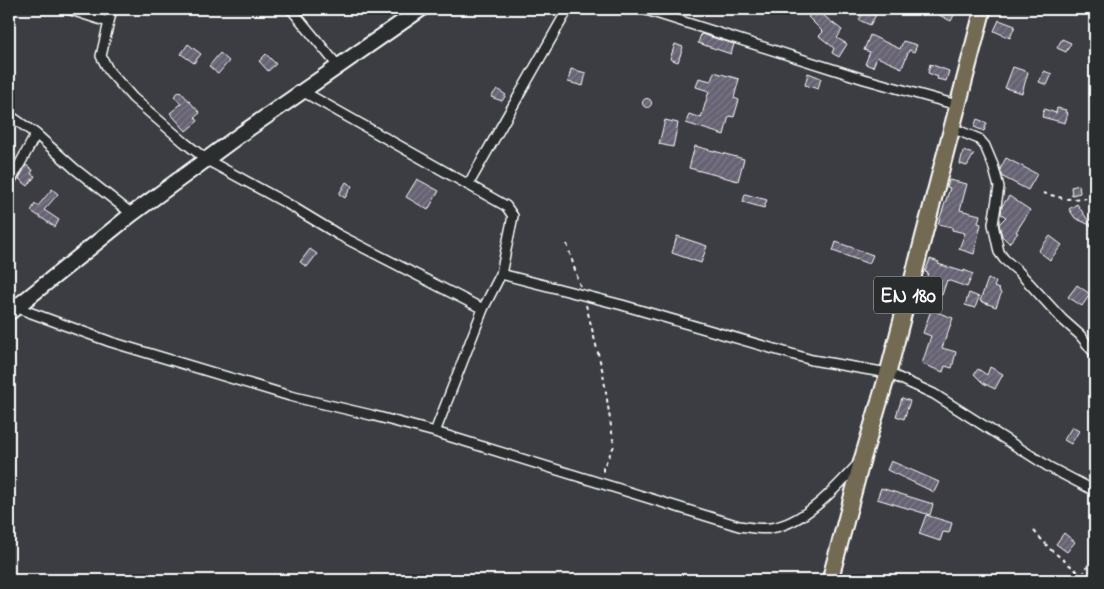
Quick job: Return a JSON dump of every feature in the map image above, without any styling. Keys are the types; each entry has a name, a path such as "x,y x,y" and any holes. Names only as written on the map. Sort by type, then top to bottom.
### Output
{"main road":[{"name":"EN 180","path":"830,580 862,460 888,373 983,9"}],"street":[{"path":"68,9 108,22"},
{"path":"112,9 100,56 109,71 133,98 184,142 207,160 286,203 339,235 483,310"},
{"path":"291,9 338,66"},
{"path":"12,310 132,214 302,91 420,9"},
{"path":"468,185 568,9"},
{"path":"643,9 864,79 957,105"},
{"path":"302,91 506,206 513,216 501,274 483,310 434,432"},
{"path":"9,115 36,134 75,169 132,214"},
{"path":"952,128 978,139 985,146 994,165 999,187 992,224 999,252 1062,319 1080,335 1095,354"},
{"path":"9,184 36,134"},
{"path":"501,274 583,294 812,360 888,373 934,394 1049,467 1095,491"},
{"path":"12,310 290,396 434,432 739,526 769,529 785,525 821,501 862,460"}],"path":[{"path":"1043,193 1066,198 1095,198"},
{"path":"567,244 583,294 602,373 614,446 602,468 603,484"},
{"path":"1034,532 1050,549 1088,580"},
{"path":"1083,575 1095,552"}],"building":[{"path":"815,9 842,30 837,38 847,44 839,57 832,53 834,48 819,36 823,32 808,17"},
{"path":"865,9 876,15 870,25 859,20"},
{"path":"927,9 957,9 951,21"},
{"path":"999,20 1015,26 1010,38 994,31"},
{"path":"701,34 734,44 731,54 698,43"},
{"path":"870,35 900,49 903,41 917,45 914,52 909,50 902,68 877,57 873,67 865,64 870,52 864,50"},
{"path":"1062,39 1071,43 1066,52 1057,48"},
{"path":"188,44 201,54 194,63 181,54"},
{"path":"675,44 683,47 678,62 670,59"},
{"path":"220,53 229,61 218,74 209,66"},
{"path":"266,54 276,64 268,71 259,61"},
{"path":"930,64 949,71 946,81 937,79 938,77 928,73"},
{"path":"1013,67 1028,72 1022,93 1005,88"},
{"path":"571,69 586,73 583,86 568,82"},
{"path":"1044,71 1052,74 1047,85 1039,82"},
{"path":"714,72 739,79 734,98 739,100 734,117 729,116 724,135 686,123 689,114 701,118 709,91 696,87 699,78 711,81"},
{"path":"808,73 821,78 818,89 805,85"},
{"path":"497,89 506,95 502,101 491,97"},
{"path":"180,91 200,113 195,117 198,121 186,131 170,113 181,104 174,96"},
{"path":"647,99 651,103 647,107 643,103"},
{"path":"1057,108 1066,110 1065,112 1068,113 1065,123 1042,117 1044,109 1056,113"},
{"path":"977,119 987,123 984,131 974,127"},
{"path":"665,120 678,123 673,147 659,144"},
{"path":"695,146 744,159 738,181 689,168"},
{"path":"963,151 974,154 967,166 960,164"},
{"path":"1006,158 1037,174 1028,190 1003,177 1000,169"},
{"path":"26,165 33,170 31,174 35,176 28,186 19,179"},
{"path":"417,179 439,191 428,210 406,197"},
{"path":"949,180 967,184 960,210 980,215 978,223 981,224 974,254 959,249 965,233 952,230 952,227 938,224 950,188 947,187"},
{"path":"346,182 352,186 345,198 339,194"},
{"path":"1079,185 1080,193 1072,195 1071,187"},
{"path":"52,189 58,194 44,210 59,220 55,227 31,211 35,204 38,206"},
{"path":"745,194 767,200 764,208 743,202"},
{"path":"1009,196 1030,210 1016,232 1018,233 1009,243 1002,236 999,224 1006,217 1001,214 1002,206"},
{"path":"1077,204 1092,226 1075,218 1069,209"},
{"path":"677,236 707,246 701,263 672,253"},
{"path":"1050,236 1062,245 1050,260 1038,251"},
{"path":"836,242 873,255 869,264 833,251"},
{"path":"310,249 317,254 307,267 300,262"},
{"path":"930,259 939,262 938,264 973,274 967,287 947,280 942,295 923,288 928,273 925,272"},
{"path":"988,279 996,282 994,287 999,289 1001,294 996,307 980,301"},
{"path":"1077,285 1090,294 1082,306 1068,297"},
{"path":"969,293 979,297 975,308 965,305"},
{"path":"931,310 953,318 942,348 956,352 952,368 945,366 943,372 922,364 931,336 923,333"},
{"path":"990,367 1003,374 995,389 983,383 974,374 978,369 987,375"},
{"path":"902,398 910,401 904,419 896,416"},
{"path":"1072,427 1079,431 1071,444 1064,440"},
{"path":"891,461 939,482 934,492 887,470"},
{"path":"881,488 933,504 930,515 877,499"},
{"path":"926,515 952,523 949,533 943,532 940,541 919,534"},
{"path":"1064,533 1075,542 1067,552 1056,544"}]}
